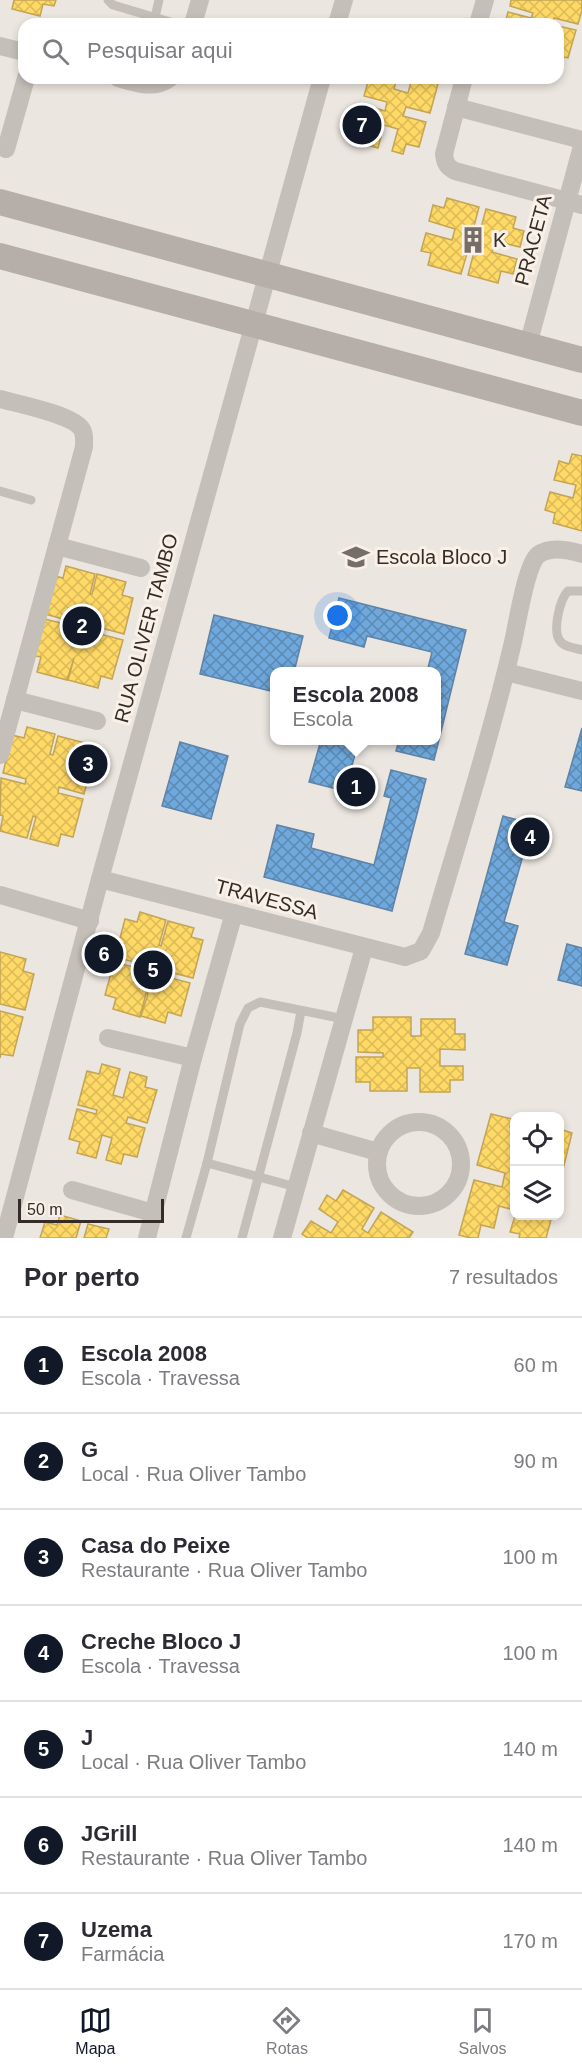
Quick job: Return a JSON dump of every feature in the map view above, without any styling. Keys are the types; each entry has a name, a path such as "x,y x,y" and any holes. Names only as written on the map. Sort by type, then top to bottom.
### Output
{"street":[{"path":"195,18 200,0"},
{"path":"339,18 344,0"},
{"path":"480,18 485,0"},
{"path":"0,46 18,50"},
{"path":"6,149 24,84"},
{"path":"139,84 160,84"},
{"name":"RUA OLIVER TAMBO","path":"4,1238 100,879 320,84"},
{"path":"462,84 444,154 449,167 455,171 574,203"},
{"path":"456,107 582,140"},
{"name":"PRACETA","path":"528,345 574,203 582,146"},
{"path":"0,202 582,360"},
{"path":"0,256 582,413"},
{"path":"0,399 70,420 80,428 84,436 84,447 0,755"},
{"path":"57,546 141,567"},
{"path":"582,554 549,550 537,556 529,572 506,672 582,691"},
{"name":"TRAVESSA","path":"100,879 364,948 405,957 421,951 431,933 506,672"},
{"path":"15,700 97,721"},
{"path":"0,895 90,921"},
{"path":"147,1238 234,913"},
{"path":"282,1238 364,948"},
{"path":"108,1038 194,1058"},
{"path":"409,1123 430,1123 441,1127 456,1143 460,1153 460,1175 449,1194 440,1200 430,1205 408,1204 398,1200 382,1184 378,1174 378,1152 383,1142 399,1127 409,1123"},
{"path":"310,1133 378,1152"},
{"path":"72,1190 153,1214"}],"lane":[{"path":"108,0 113,5 158,18"},
{"path":"155,17 159,0"},
{"path":"0,491 30,500"},
{"path":"582,591 568,591 562,597 556,628 559,640 566,646 582,650"},
{"path":"186,1238 207,1163 240,1024 248,1008 260,1002 344,1019"},
{"path":"242,1238 301,1011"},
{"path":"207,1163 296,1187"}],"building: Moradias":[{"path":"14,0 56,0 54,6 43,4 40,16 12,9"},
{"path":"511,0 582,0 578,24 564,20 564,18 531,18 533,13 510,6"},
{"path":"508,12 531,18 506,18"},
{"path":"564,27 576,30 568,58 564,57"},
{"path":"367,84 395,84 394,89 408,93 410,84 438,84 430,113 406,107 403,116 426,122 419,147 406,144 403,154 392,151 398,129 384,125 378,148 364,144 367,133 355,130 362,104 385,111 387,102 364,96"},
{"name":"K","path":"447,198 479,207 473,230 480,232 486,209 516,217 513,228 524,231 520,247 495,241 492,252 517,259 513,274 501,271 498,283 468,275 474,252 468,250 461,274 428,265 431,253 421,251 426,233 452,240 455,229 429,221 433,205 444,208"},
{"path":"572,454 582,456 582,531 553,523 555,513 545,510 550,492 573,498 576,485 554,480 559,461 569,464"},
{"path":"66,566 95,574 90,594 92,594 97,574 126,582 122,595 133,598 124,634 98,627 96,633 123,640 112,679 101,676 98,688 68,680 74,658 67,680 37,672 41,657 30,655 40,618 65,624 67,620 41,613 51,575 63,578"},
{"path":"27,727 55,734 50,754 53,755 58,736 85,743 82,756 93,759 84,794 59,787 58,793 83,799 73,837 61,834 58,846 30,839 36,817 33,816 27,838 0,831 3,816 0,815 1,778 25,784 26,779 3,773 12,735 24,738"},
{"path":"140,912 166,920 159,945 161,946 168,921 194,928 191,937 203,940 193,978 173,973 171,978 190,983 181,1016 168,1012 165,1023 141,1016 148,994 146,993 140,1017 113,1009 116,998 105,995 114,962 133,967 134,962 115,957 125,919 137,922"},
{"path":"0,952 26,959 23,971 34,974 25,1010 0,1004"},
{"path":"0,1011 23,1017 13,1056 1,1054 0,1058"},
{"path":"373,1017 411,1017 411,1036 421,1036 421,1019 455,1019 455,1034 465,1034 465,1050 440,1049 440,1066 463,1066 463,1080 450,1080 450,1092 420,1092 420,1068 407,1068 407,1091 370,1091 370,1082 356,1082 356,1057 383,1057 383,1053 358,1052 358,1030 373,1030"},
{"path":"102,1064 120,1069 113,1095 123,1098 130,1072 147,1077 145,1087 157,1090 147,1123 128,1117 126,1123 145,1128 137,1157 124,1154 121,1164 106,1160 112,1138 102,1135 96,1158 77,1153 80,1142 69,1139 77,1109 96,1114 97,1110 78,1105 87,1071 99,1074"},
{"path":"491,1114 510,1119 510,1209 499,1206 494,1228 481,1225 478,1238 471,1238 459,1235 474,1180 502,1187 505,1173 477,1165"},
{"path":"564,1130 572,1133 564,1165"},
{"path":"343,1190 374,1208 362,1229 368,1233 381,1212 413,1232 409,1238 308,1238 302,1234 311,1221 331,1233 338,1222 319,1209 327,1195 336,1201"},
{"path":"60,1215 81,1221 76,1238 40,1238 45,1222 57,1225"},
{"path":"514,1220 551,1220 546,1238 519,1238 520,1234 510,1232"},
{"path":"88,1224 109,1229 106,1238 84,1238"}],"building: Escolas":[{"path":"339,598 466,630 441,732 441,667 428,667 432,652 367,636 364,647 329,638"},
{"path":"214,615 303,636 295,667 270,667 270,691 200,674"},
{"path":"582,728 582,791 565,787"},
{"path":"180,742 228,756 211,819 162,806"},
{"path":"320,745 358,745 345,791 309,782"},
{"path":"398,745 438,745 434,760 396,751"},
{"path":"391,770 426,779 392,911 264,877 277,825 314,834 311,848 374,865 391,798 384,796"},
{"path":"503,816 532,824 504,922 518,926 507,965 465,954"},
{"path":"567,944 582,948 582,986 558,980"}],"place":[{"name":"Uzema","path":"362,125"},
{"name":"K","path":"473,240"},
{"name":"Escola Bloco J","path":"356,557"},
{"name":"G","path":"82,626"},
{"name":"Casa do Peixe","path":"88,764"},
{"name":"Escola 2008","path":"356,787"},
{"name":"Creche Bloco J","path":"530,837"},
{"name":"JGrill","path":"104,954"},
{"name":"J","path":"153,970"}]}
